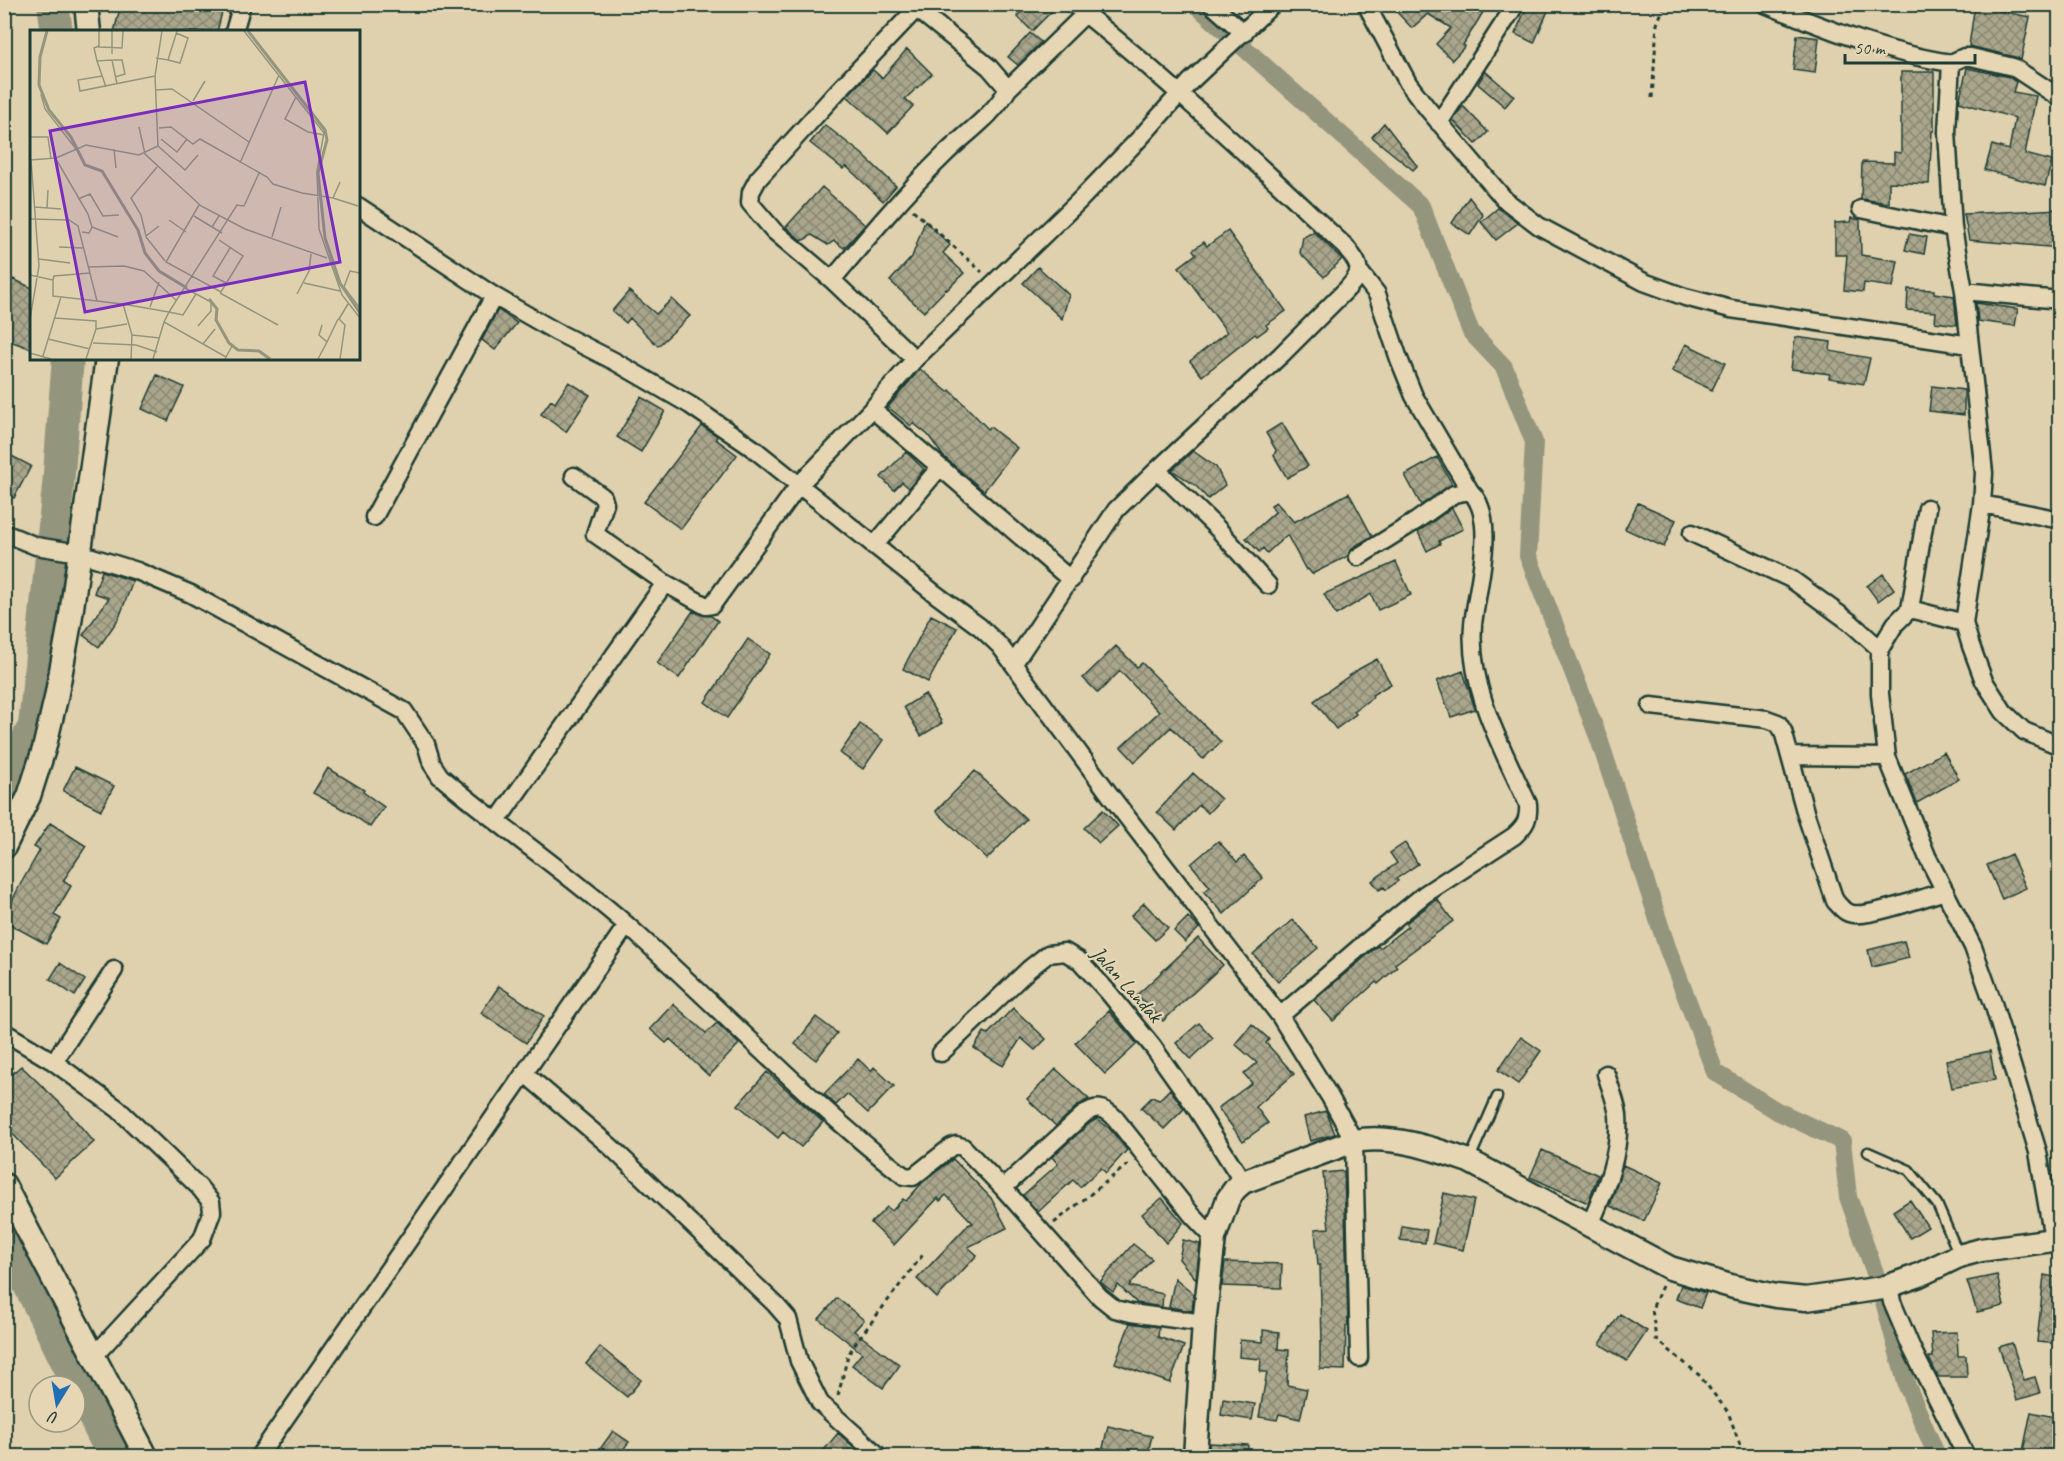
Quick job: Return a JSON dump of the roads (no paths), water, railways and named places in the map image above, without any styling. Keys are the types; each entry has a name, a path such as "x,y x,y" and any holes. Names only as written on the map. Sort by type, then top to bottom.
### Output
{"street":[{"path":"86,4 89,30"},
{"path":"235,30 242,4"},
{"path":"1211,4 1244,33"},
{"path":"574,476 603,497 605,504 595,534 665,583 706,606 712,605 799,485 872,409 915,359 995,284 1140,138 1178,94 1273,4"},
{"path":"1366,4 1408,83 1439,123 1505,200 1539,226 1644,282 1685,297 1731,309 1970,345"},
{"path":"1439,123 1516,4"},
{"path":"1766,4 1848,35 1911,54 1951,63 1964,57 1971,57 2013,68 2060,98"},
{"path":"915,359 832,280 762,219 750,203 751,192 758,179 919,7 989,67 1008,89"},
{"path":"832,280 901,199 999,104 1008,89 1079,9 1130,49 1232,140 1346,247 1359,263 1356,279 1346,290 1281,355 1116,510 1089,547 1071,580 1014,663"},
{"path":"1951,63 1947,132 1953,228 1964,291 1984,473 1982,504 1964,623 1984,681 2004,712 2024,731 2060,746"},
{"path":"360,207 494,296 690,405 754,449 874,546 980,627 1014,663 1047,712 1280,1016 1354,1141 1359,1358"},
{"path":"1861,209 1953,228"},
{"path":"1280,1016 1425,894 1514,836 1524,827 1529,818 1528,804 1482,698 1476,670 1473,625 1484,541 1482,514 1475,495 1470,491 1414,396 1377,294 1359,271"},
{"path":"1964,291 2060,300"},
{"path":"374,517 494,296"},
{"path":"4,847 29,796 44,749 70,622 75,553 107,360"},
{"path":"872,409 1071,580"},
{"path":"874,546 940,467"},
{"path":"1157,470 1218,529 1268,585"},
{"path":"1358,556 1416,521 1454,494 1470,491"},
{"path":"1982,504 2060,520"},
{"path":"1195,1456 1204,1323 1214,1238 1228,1199 1244,1182 1354,1141 1366,1139 1406,1143 1469,1161 1670,1268 1776,1296 1806,1299 1888,1292 1959,1256 1981,1250 2056,1239 2037,1152 1994,1003 1973,947 1927,856 1887,757 1880,694 1880,649 1895,624 1910,609 1927,508"},
{"path":"4,533 41,548 75,553 137,571 191,594 404,711 426,744 432,764 440,776 627,925 796,1084 904,1176 913,1177 956,1145 963,1147 1003,1188 1100,1297 1115,1309 1204,1323"},
{"path":"1692,533 1791,579 1850,622 1880,649"},
{"path":"497,821 665,583"},
{"path":"1910,609 1964,623"},
{"path":"1651,706 1767,719 1778,723 1783,731 1806,815 1835,901 1845,912 1856,915 1945,891"},
{"path":"1790,756 1887,757"},
{"path":"259,1456 627,925"},
{"name":"Jalan Landak","path":"941,1053 1029,969 1048,954 1065,952 1080,961 1153,1047 1244,1182"},
{"path":"54,1062 114,970"},
{"path":"4,1032 54,1062 118,1110 174,1162 211,1202 210,1223 202,1239 102,1347"},
{"path":"524,1072 610,1146 775,1304 788,1319 799,1361 820,1403 879,1456"},
{"path":"1590,1225 1612,1168 1618,1138 1617,1113 1606,1074"},
{"path":"1003,1188 1090,1109 1100,1107 1107,1110 1214,1238"},
{"path":"4,1185 102,1347 146,1456"},
{"path":"1888,1292 1933,1395 1965,1456"}],"lane":[{"path":"1469,1161 1497,1097"},
{"path":"1868,1152 1909,1170 1937,1204 1959,1256"}],"waterway":[{"path":"53,4 57,30"},
{"path":"1195,4 1421,206 1471,332 1504,367 1534,442 1528,556 1599,739 1667,947 1715,1072 1777,1111 1842,1141 1848,1197 1880,1287 1907,1386 1937,1456"},
{"path":"4,785 34,726 68,360"},
{"path":"4,1234 113,1456"}]}
